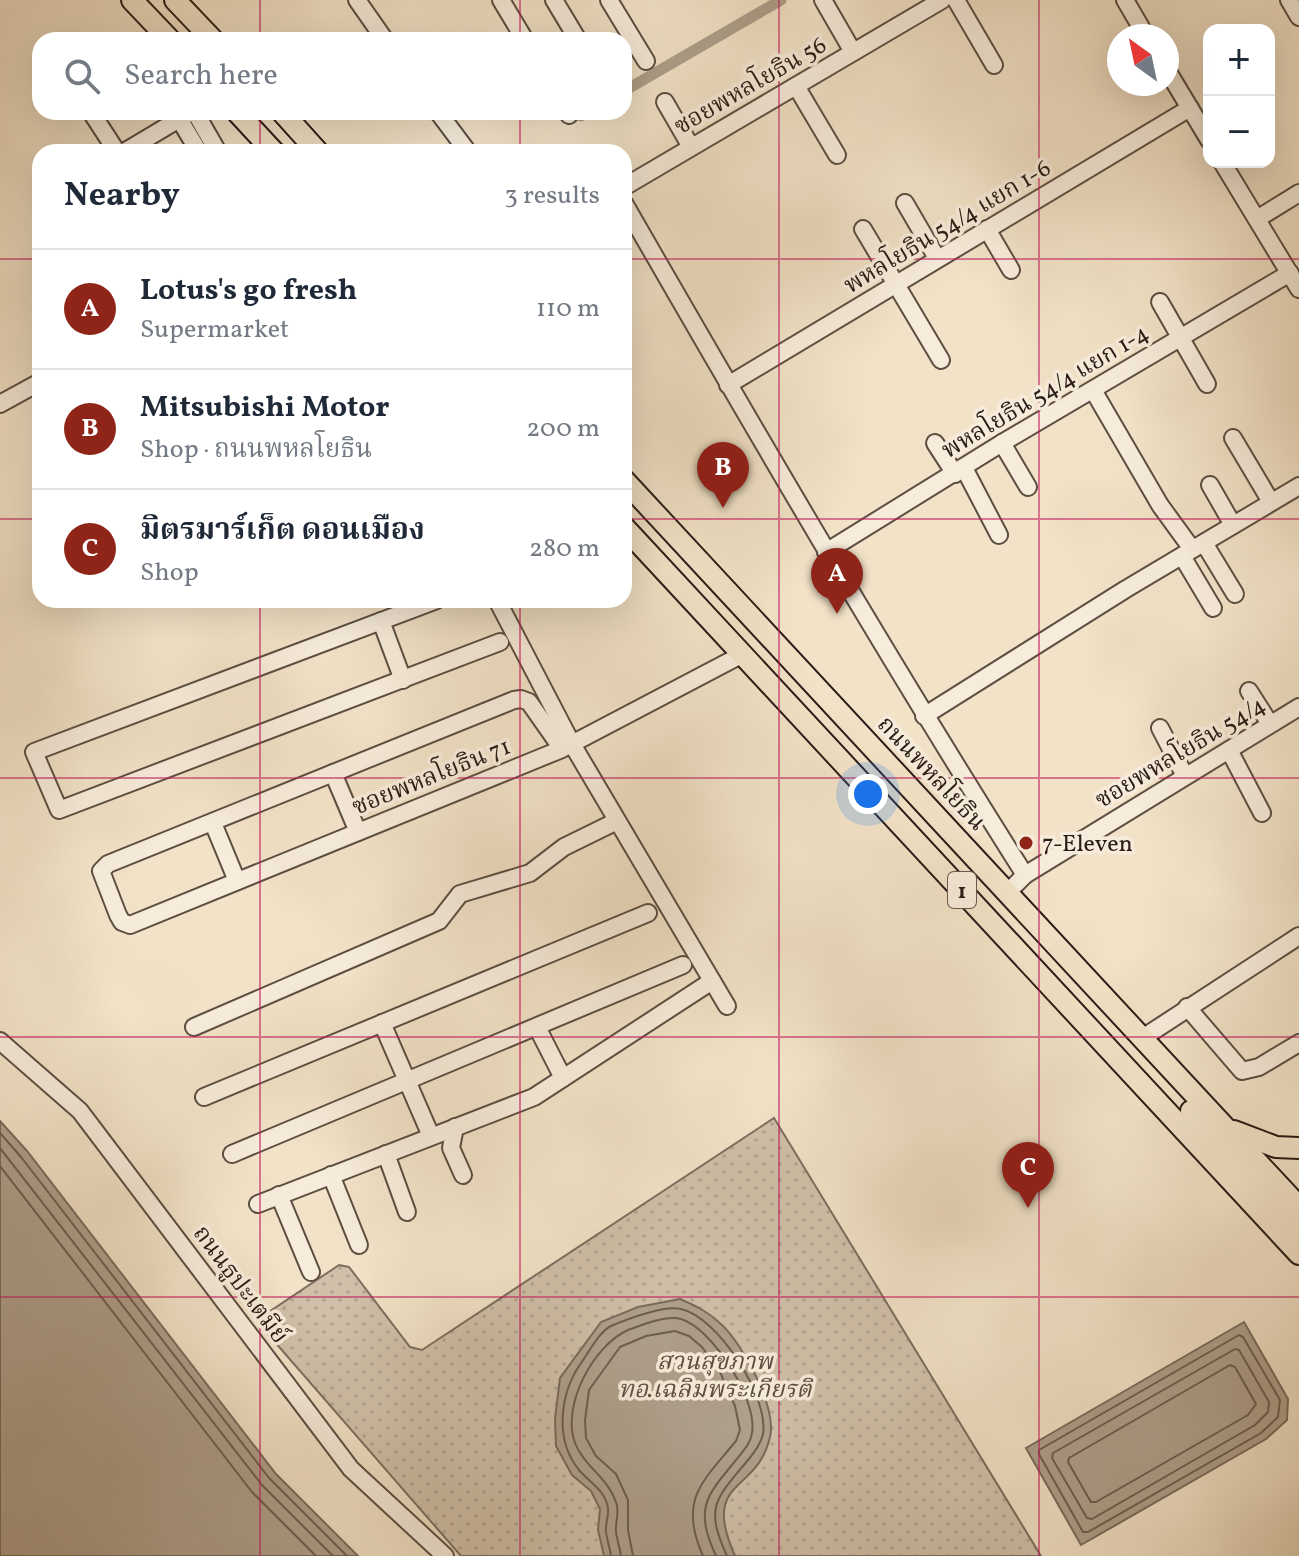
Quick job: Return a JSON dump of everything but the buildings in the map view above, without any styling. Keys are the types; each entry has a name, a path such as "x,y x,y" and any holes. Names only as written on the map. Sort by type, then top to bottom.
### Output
{"main road":[{"path":"132,0 160,32"},
{"path":"175,0 205,32"},
{"path":"244,120 267,144"},
{"path":"289,120 311,144"},
{"name":"ถนนพหลโยธิน","path":"632,488 1299,1207"},
{"name":"1","path":"632,536 1299,1254"},
{"path":"982,911 1007,893"},
{"path":"1106,1001 1134,1048 1299,1229"},
{"path":"1223,1126 1260,1142 1299,1148"}],"street":[{"path":"357,0 379,32"},
{"path":"501,0 520,32"},
{"path":"554,0 573,32"},
{"path":"609,0 628,32"},
{"path":"823,0 853,52"},
{"name":"ซอยพหลโยธิน 56","path":"632,182 942,0"},
{"path":"956,0 994,65"},
{"path":"1289,0 1299,17"},
{"path":"1128,1 1140,24"},
{"path":"632,38 646,61"},
{"path":"796,86 837,155"},
{"path":"1179,90 1203,130"},
{"path":"665,102 691,147"},
{"name":"พหลโยธิน 54/4 แยก 1-6","path":"728,385 1190,108"},
{"path":"96,120 111,144"},
{"path":"130,144 181,120"},
{"path":"153,144 183,120"},
{"path":"188,120 196,144"},
{"path":"190,120 211,144"},
{"path":"444,120 462,144"},
{"path":"1226,168 1299,289"},
{"path":"1257,219 1299,193"},
{"path":"905,203 937,258"},
{"path":"632,217 826,552 924,716 1025,875"},
{"path":"863,229 941,360"},
{"path":"987,229 1011,270"},
{"name":"พหลโยธิน 54/4 แยก 1-4","path":"826,552 1002,443 1290,273"},
{"path":"1160,302 1207,384"},
{"path":"0,404 32,386"},
{"path":"1093,390 1167,516 1235,594"},
{"path":"1233,438 1271,502"},
{"path":"935,443 959,471 999,535"},
{"path":"1002,443 1028,487"},
{"path":"1210,485 1233,525"},
{"path":"924,716 1299,486"},
{"path":"1193,549 1213,608"},
{"path":"416,608 34,752 59,810 500,642"},
{"path":"501,608 567,746"},
{"path":"381,621 403,680"},
{"name":"ซอยพหลโยธิน 71","path":"213,823 102,868 122,922 130,925 567,746 743,654"},
{"path":"1249,691 1270,724"},
{"path":"237,881 213,823 521,699 529,702 567,746 617,821 727,1006"},
{"name":"ซอยพหลโยธิน 54/4","path":"1007,893 1025,875 1299,707"},
{"path":"1160,728 1185,776"},
{"path":"1229,750 1262,813"},
{"path":"333,773 358,832"},
{"path":"194,1027 439,921 460,894 530,873 564,847 617,821"},
{"path":"204,1097 648,913"},
{"path":"1141,1039 1299,936"},
{"path":"232,1154 683,965"},
{"path":"258,1204 534,1097 712,981"},
{"path":"1187,1007 1242,1071 1259,1067 1299,1043"},
{"path":"382,1023 431,1136"},
{"path":"537,1027 563,1078"},
{"name":"ถนนธูปะเตมีย์","path":"0,1041 80,1111 351,1469 445,1556"},
{"path":"455,1127 451,1148 463,1175"},
{"path":"386,1154 407,1212"},
{"path":"331,1175 359,1245"},
{"path":"279,1195 311,1272"}],"green space":[{"name":"สวนสุขภาพ ทอ.เฉลิมพระเกียรติ","path":"774,1118 1041,1556 461,1556 260,1325 263,1316 339,1265 349,1267 410,1347 422,1350"}],"water":[{"path":"0,1121 27,1151 276,1474 358,1556 0,1556"},
{"path":"680,1299 717,1320 730,1334 756,1377 771,1424 763,1456 727,1499 724,1512 726,1531 735,1556 604,1556 598,1530 600,1509 591,1491 572,1475 556,1446 555,1419 560,1378 601,1322 638,1307"},
{"path":"1244,1322 1288,1399 1287,1420 1266,1439 1081,1545 1026,1448"}],"waterway":[{"path":"632,86 781,0"}],"place":[{"name":"Mitsubishi Motor","path":"723,508"},
{"name":"Lotus's go fresh","path":"837,614"},
{"name":"7-Eleven","path":"1026,843"},
{"name":"มิตรมาร์เก็ต ดอนเมือง","path":"1028,1208"}]}
